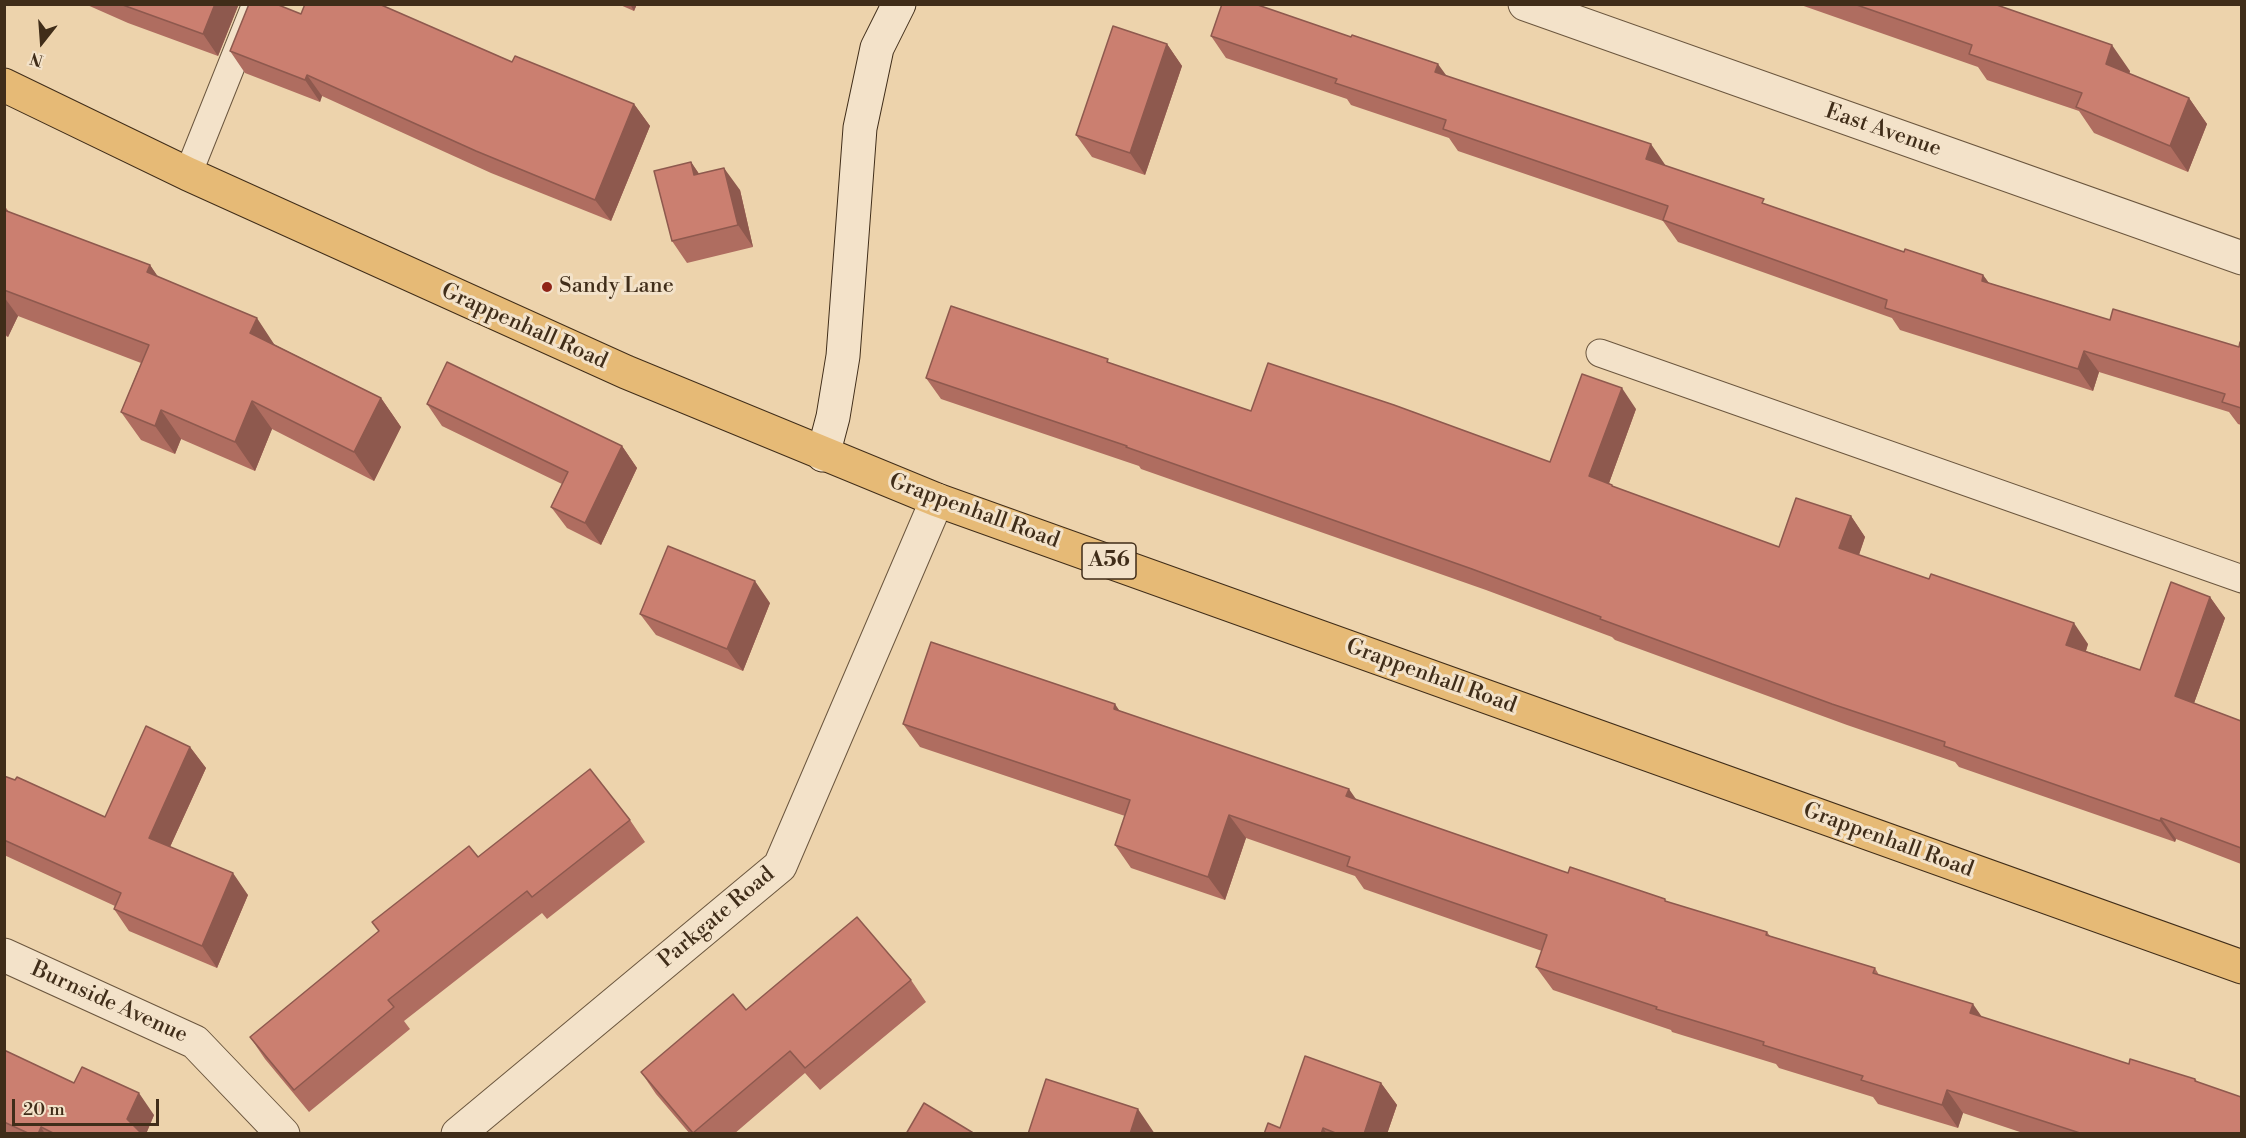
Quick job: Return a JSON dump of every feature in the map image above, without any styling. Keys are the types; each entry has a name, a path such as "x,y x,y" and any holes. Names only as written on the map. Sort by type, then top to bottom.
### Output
{"main road":[{"name":"Grappenhall Road","path":"4,85 188,174 626,372 937,500 2241,967"}],"street":[{"path":"822,454 833,417 843,356 860,129 877,48 899,4"},
{"name":"East Avenue","path":"1525,4 2241,258"},
{"name":"Parkgate Road","path":"458,1134 780,866 937,500"},
{"name":"Burnside Avenue","path":"4,956 195,1042 283,1134"}],"lane":[{"path":"188,174 256,4"},
{"path":"1600,353 2241,579"}],"building":[{"path":"120,4 215,4 203,34"},
{"path":"249,4 276,4 301,14 305,4 379,4 512,62 515,56 634,104 595,200 476,151 307,75 305,80 230,51"},
{"path":"1222,4 1255,4 1438,64 1435,72 1651,144 1646,159 1764,199 1762,203 1904,252 1905,249 1983,275 1982,281 2110,320 2113,309 2239,347 2241,342 2241,408 2222,402 2225,394 2084,351 2078,369 1885,308 1887,300 1663,220 1668,206 1443,129 1446,120 1335,83 1337,79 1211,36"},
{"path":"1854,4 1994,4 2112,45 2106,64 2189,98 2170,146 2076,107 2082,93 1969,54 1972,45"},
{"path":"1113,26 1167,44 1130,153 1076,135"},
{"path":"691,162 694,175 724,168 738,225 672,241 654,171"},
{"path":"4,210 150,265 147,272 257,318 250,333 381,398 354,452 252,401 235,442 161,410 155,426 121,412 149,345 4,290"},
{"path":"951,306 1108,359 1107,362 1251,411 1268,363 1394,405 1550,462 1582,374 1622,388 1589,476 1779,547 1796,498 1851,516 1839,548 1929,579 1931,574 2074,623 2066,645 2140,670 2171,582 2210,597 2175,696 2241,721 2241,848 2161,818 2160,821 1944,746 1945,742 1832,704 1600,619 1601,617 1472,569 1127,446 926,378"},
{"path":"447,362 622,446 585,523 551,507 568,472 427,404"},
{"path":"668,546 755,581 727,649 640,614"},
{"path":"931,642 1115,704 1114,709 1349,789 1346,796 1568,873 1570,867 1665,899 1665,901 1767,932 1766,935 1875,968 1873,973 1973,1004 1970,1013 2129,1064 2130,1059 2195,1079 2195,1081 2241,1097 2241,1134 2083,1134 1947,1090 1942,1105 1861,1080 1863,1076 1763,1045 1764,1042 1656,1009 1657,1007 1536,967 1547,935 1347,866 1350,857 1229,815 1208,877 1115,845 1130,800 903,724"},
{"path":"146,726 190,747 149,838 233,873 202,946 114,909 121,893 4,840 4,776 15,780 17,777 105,817"},
{"path":"590,769 630,820 532,897 527,891 388,1000 394,1007 294,1090 250,1037 379,931 372,922 469,846 478,857"},
{"path":"857,917 911,980 805,1068 790,1051 693,1133 641,1072 733,994 746,1010"},
{"path":"4,1050 74,1083 82,1067 139,1093 127,1119 142,1134 55,1134 41,1127 38,1134 30,1134 4,1122"},
{"path":"1305,1056 1381,1083 1364,1134 1338,1134 1323,1128 1321,1134 1264,1134 1268,1123 1280,1128"},
{"path":"1046,1079 1138,1109 1130,1134 1028,1134"},
{"path":"924,1103 975,1134 906,1134"}],"place":[{"name":"Sandy Lane","path":"547,287"}]}
